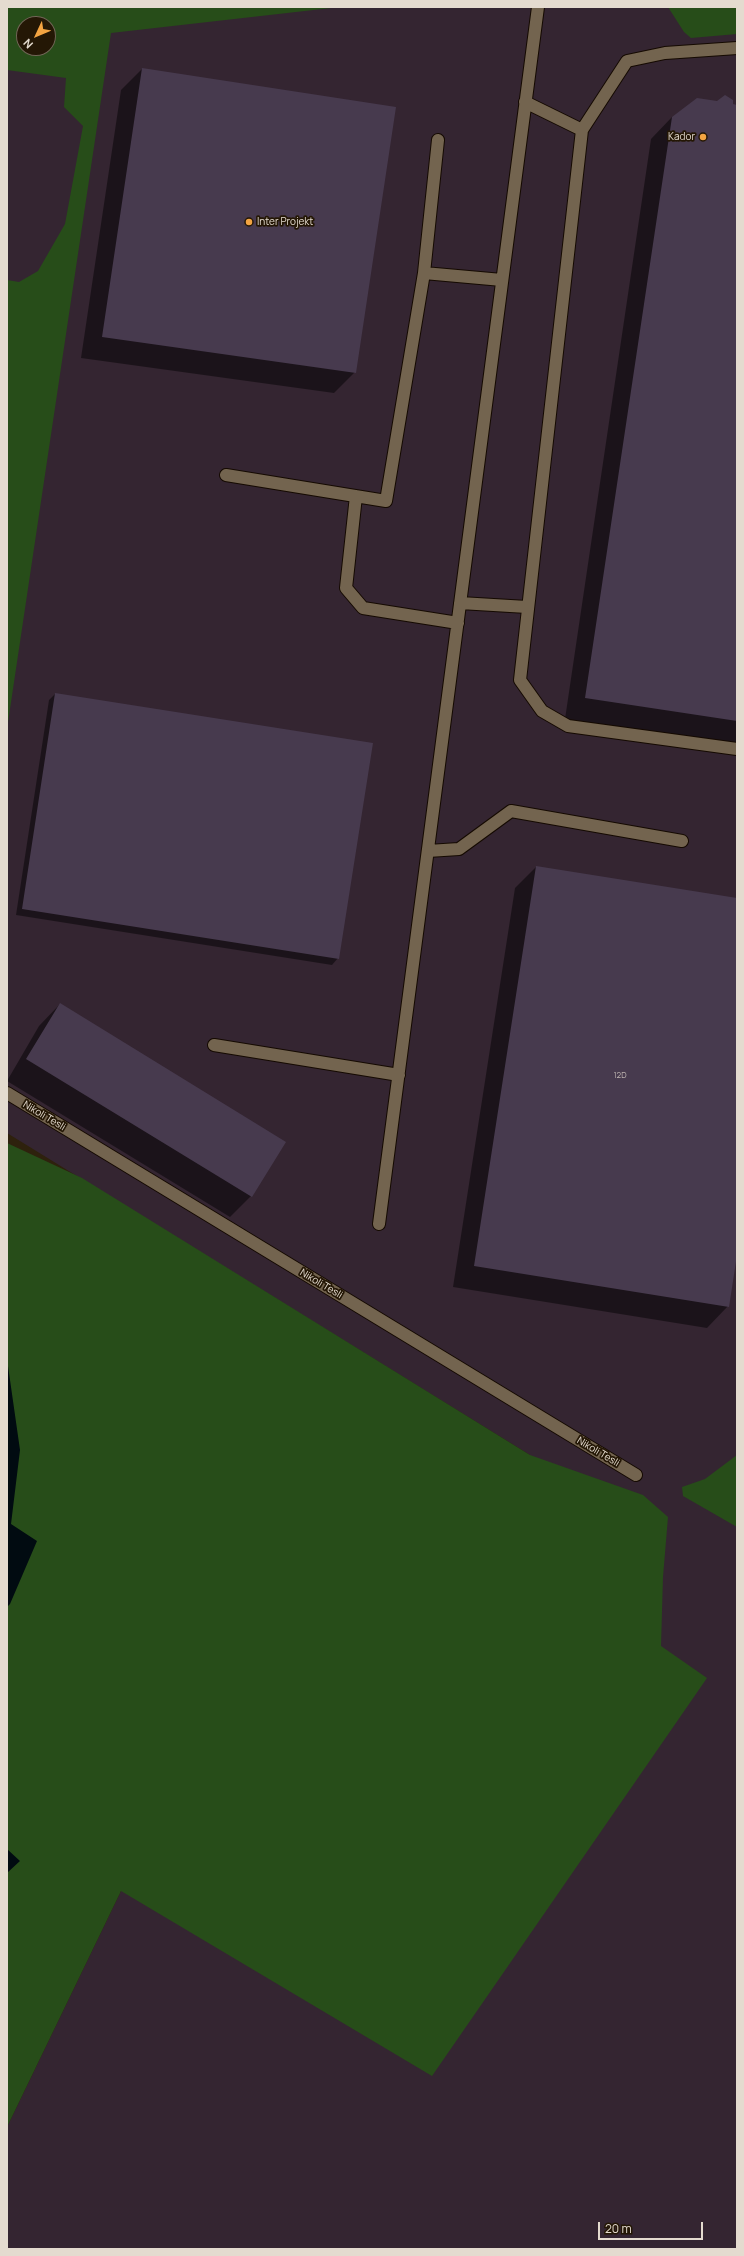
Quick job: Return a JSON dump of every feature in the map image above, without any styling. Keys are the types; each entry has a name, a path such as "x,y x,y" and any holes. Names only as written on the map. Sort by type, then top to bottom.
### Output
{"lane":[{"path":"379,1224 538,7"},
{"path":"737,48 665,54 627,61 582,130 527,607 520,680 542,711 568,726 737,749"},
{"path":"525,102 582,130"},
{"path":"226,475 386,501 424,273 438,140"},
{"path":"424,273 502,280"},
{"path":"356,496 346,588 363,608 458,623"},
{"path":"460,603 527,607"},
{"path":"428,851 459,849 511,811 682,841"},
{"path":"214,1045 399,1075"},
{"name":"Nikoli Tesli","path":"7,1093 636,1475"}],"shaded area":[{"path":"7,7 737,7 737,2249 7,2249 7,2127 121,1891 530,1455 7,1133"},
{"path":"7,1359 20,1450 11,1524 37,1541 10,1604 7,1607"},
{"path":"7,1849 20,1861 7,1873"}],"green space":[{"path":"7,7 340,7 111,33 7,729 7,280 19,282 38,271 65,224 83,126 64,107 66,78 7,70"},
{"path":"668,7 737,7 737,34 691,38 684,32"},
{"path":"7,1143 82,1178 530,1455 643,1495 668,1517 663,1577 661,1646 707,1678 432,2076 121,1891 7,2127"},
{"path":"737,1455 737,1527 683,1496 682,1487 705,1479"}],"building":[{"name":"Inter Projekt","path":"142,68 396,107 356,373 102,337"},
{"path":"725,95 733,100 733,104 737,105 737,721 585,698 672,117 697,98 717,101"},
{"path":"55,693 373,743 339,959 22,909"},
{"path":"536,866 737,898 737,1255 729,1307 474,1266"},
{"path":"60,1003 286,1142 252,1197 26,1059"}],"place":[{"name":"Kador","path":"703,137"},
{"name":"Inter Projekt","path":"249,222"}]}
